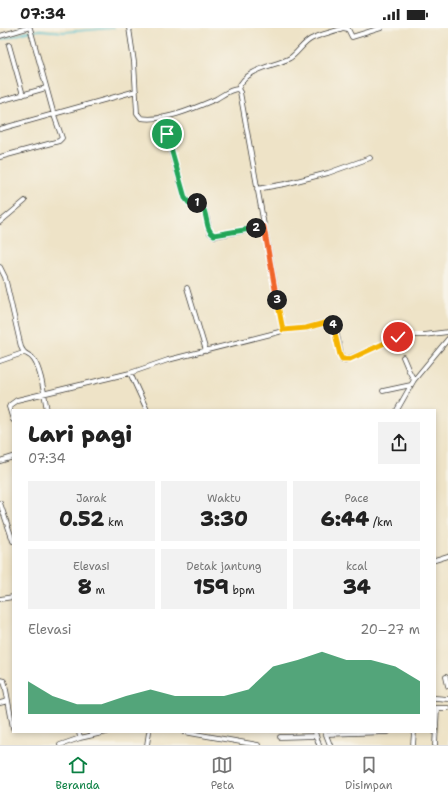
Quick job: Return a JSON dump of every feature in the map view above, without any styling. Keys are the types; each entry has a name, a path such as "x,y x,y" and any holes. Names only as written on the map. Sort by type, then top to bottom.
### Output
{"street":[{"path":"0,36 29,28 32,34 61,140 0,157"},
{"path":"129,28 134,62 137,113 141,118 161,117 187,111 231,90 238,89"},
{"path":"238,89 246,78 255,72 289,59 311,40 343,28 348,29 352,37 381,28"},
{"path":"9,45 23,95"},
{"path":"0,101 46,88"},
{"path":"238,89 240,92 283,330"},
{"path":"0,129 136,91"},
{"path":"161,117 185,198 189,203 197,203 201,205 204,210 210,233 215,236 264,227"},
{"path":"257,188 285,184 328,173 370,158"},
{"path":"0,222 25,201"},
{"path":"0,267 4,277 18,336 24,353 32,357 37,364 47,409"},
{"path":"187,288 206,351"},
{"path":"12,416 10,408 17,400 130,373 168,360 283,330 306,328 328,322 334,327 340,355 342,359 345,360 406,335 424,335 448,332"},
{"path":"398,409 414,380 448,339"},
{"path":"0,361 24,353"},
{"path":"403,357 414,380"},
{"path":"130,373 147,409"},
{"path":"383,391 411,385"},
{"path":"0,461 12,457"},
{"path":"0,503 12,538"},
{"path":"436,560 448,556"},
{"path":"0,599 12,596"},
{"path":"446,677 448,686"},
{"path":"0,680 4,681 5,684 12,723"},
{"path":"436,698 448,699"},
{"path":"0,703 8,701"},
{"path":"436,708 448,708"},
{"path":"79,733 80,738"},
{"path":"60,745 69,744 80,738 102,733"},
{"path":"146,745 149,733"},
{"path":"190,733 258,745"},
{"path":"326,733 330,745"},
{"path":"413,745 414,733"},
{"path":"435,733 435,745"},
{"path":"280,737 315,734 320,745"}],"waterway":[{"path":"0,40 27,32 40,30 64,32 114,28"}],"route":[{"path":"167,134 185,198 189,203 199,203 201,205 204,210 210,233 215,236 264,227 283,330 306,328 328,322 333,324 340,355 342,359 345,360 398,337"}]}
